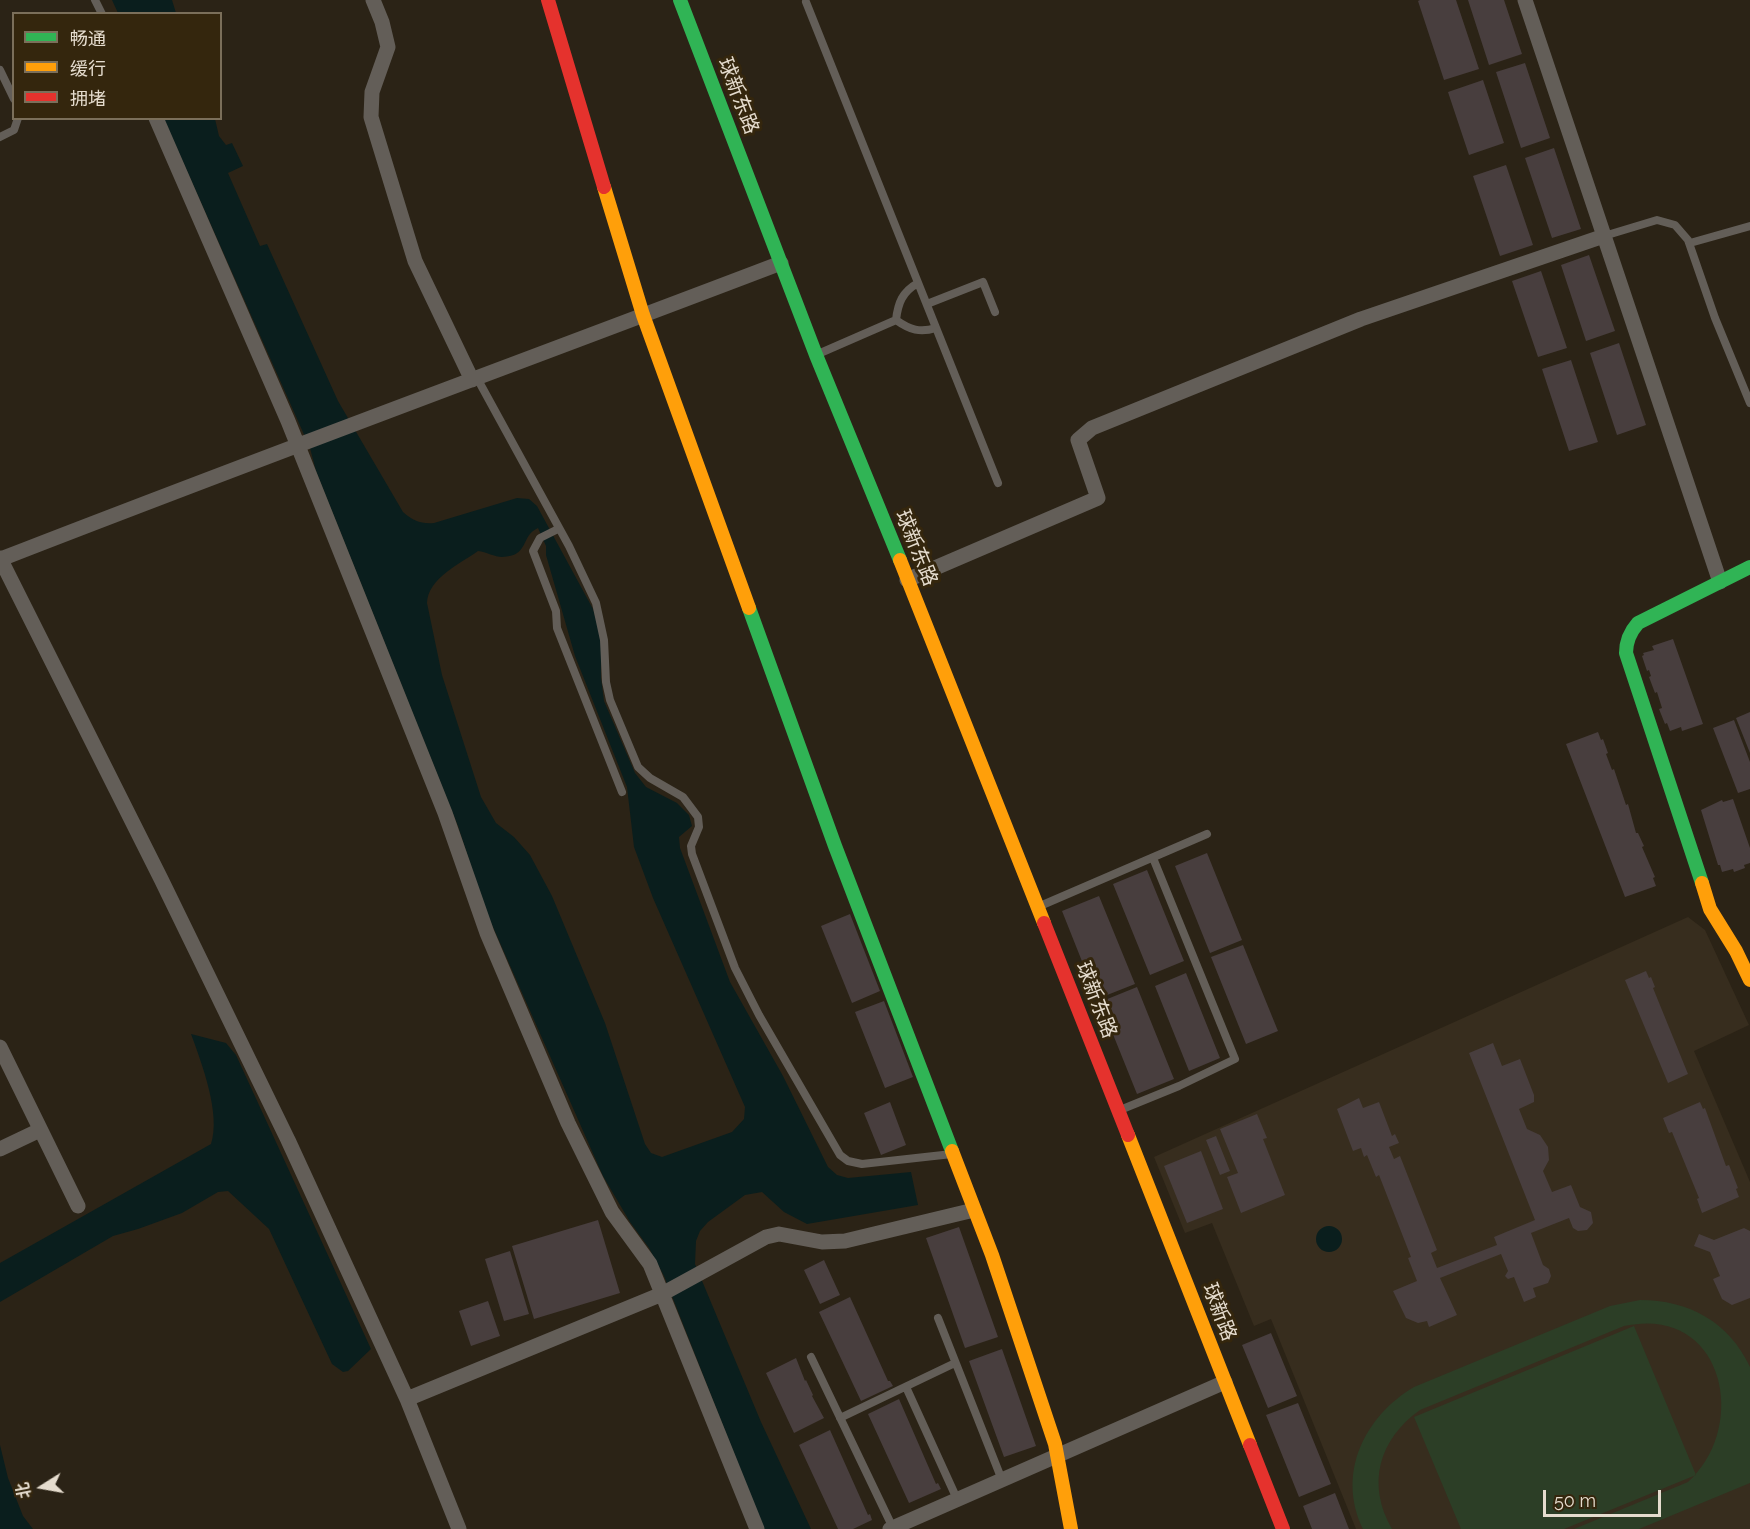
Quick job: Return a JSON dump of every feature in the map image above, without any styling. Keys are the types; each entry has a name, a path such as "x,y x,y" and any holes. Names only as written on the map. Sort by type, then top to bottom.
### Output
{"street":[{"path":"373,0 382,22 388,47 372,93 371,117 415,261 475,379"},
{"path":"548,0 643,315 835,846 992,1255 1058,1455 1071,1529"},
{"name":"球新东路","path":"680,0 816,355 908,580 1118,1110"},
{"path":"1525,0 1720,582"},
{"path":"157,120 300,444 445,813 487,933 568,1123 612,1212 650,1264 664,1293 757,1529"},
{"path":"908,580 1098,498 1078,440 1092,428 1361,319 1604,236"},
{"path":"459,1529 407,1399 227,1011 0,559 781,263"},
{"path":"1750,567 1638,623 1629,634 1626,646 1626,653 1710,909 1736,951 1750,980"},
{"path":"0,1047 78,1206"},
{"name":"球新路","path":"1118,1110 1282,1529"},
{"path":"0,1149 40,1130"},
{"path":"407,1399 664,1293 759,1239 772,1235 786,1235 822,1242 845,1241 975,1210"},
{"path":"891,1528 1225,1382"}],"lane":[{"path":"806,2 998,483"},
{"path":"0,70 12,96"},
{"path":"0,137 14,130 17,120"},
{"path":"1604,236 1657,220 1675,225 1690,243 1715,318 1750,403"},
{"path":"1690,243 1750,226"},
{"path":"927,304 983,282 995,312"},
{"path":"896,320 900,299 910,287 918,283"},
{"path":"816,355 896,320"},
{"path":"896,320 914,330 936,328"},
{"path":"475,379 555,530 569,546 596,603 604,640 606,682 610,700 638,767 650,778 683,797 698,817 699,827 692,846 692,854 735,968 759,1015 840,1155 848,1161 862,1164 953,1154"},
{"path":"555,530 540,538 533,551 556,611 557,628 622,792"},
{"path":"1038,907 1207,834"},
{"path":"1118,1110 1179,1086 1235,1059 1153,858"},
{"path":"938,1318 1002,1480"},
{"path":"811,1357 891,1528"},
{"path":"840,1418 956,1363"},
{"path":"906,1387 957,1499"}],"shaded area":[{"path":"1688,917 1705,930 1749,1025 1694,1051 1750,1182 1750,1529 1356,1529 1271,1319 1254,1326 1212,1223 1185,1233 1154,1157"}],"green space":[{"path":"1640,1300 1675,1304 1691,1309 1719,1326 1741,1351 1750,1367 1750,1483 1639,1529 1574,1529 1688,1482 1707,1458 1718,1431 1721,1402 1717,1375 1705,1351 1685,1333 1658,1324 1624,1326 1420,1410 1395,1434 1386,1449 1381,1464 1380,1496 1392,1529 1363,1529 1355,1508 1354,1467 1369,1430 1397,1399 1414,1387 1610,1306"},
{"path":"1634,1326 1696,1475 1564,1529 1461,1529 1414,1417"}],"water":[{"path":"112,0 172,0 176,12 118,12"},
{"path":"164,120 215,120 219,136 226,145 232,143 243,166 228,173 260,246 267,244 338,401 403,512 417,521 434,523 517,498 529,499 537,506 593,609 601,637 601,678 604,701 635,773 646,787 677,803 689,815 692,826 679,837 680,848 730,982 783,1076 828,1167 837,1175 848,1178 911,1172 918,1205 807,1224 784,1212 762,1192 745,1195 708,1222 700,1231 696,1241 695,1264 761,1422 811,1529 764,1529 664,1276 603,1176 485,909 458,826 316,471 310,448","holes":["538,528 546,546 546,555 575,656 627,787 634,847 653,898 745,1107 744,1119 732,1132 662,1157 651,1153 645,1144 605,1023 552,896 530,855 514,837 496,823 481,797 442,675 427,603 429,594 439,579 478,551 499,557 511,556 521,549 532,532"]},
{"path":"191,1034 226,1043 236,1055 371,1349 348,1371 343,1372 332,1364 269,1229 228,1191 218,1192 182,1213 113,1236 0,1302 0,1263 211,1144 214,1118 212,1104 205,1074"},
{"path":"1329,1226 1338,1230 1342,1239 1338,1248 1329,1252 1320,1248 1316,1239 1320,1230"},
{"path":"0,1445 8,1478 23,1516 33,1529 0,1529"}],"building":[{"path":"1456,0 1479,69 1444,80 1418,1"},
{"path":"1468,0 1504,0 1522,54 1489,65"},
{"path":"1525,63 1550,138 1521,148 1496,72"},
{"path":"1483,80 1504,143 1469,155 1448,92"},
{"path":"1554,148 1581,229 1552,238 1525,158"},
{"path":"1506,165 1533,245 1500,256 1473,176"},
{"path":"1589,255 1615,331 1586,341 1561,265"},
{"path":"1541,271 1567,348 1538,357 1512,281"},
{"path":"1619,343 1646,425 1617,435 1590,353"},
{"path":"1571,360 1598,442 1569,451 1542,369"},
{"path":"1673,639 1703,724 1682,731 1681,727 1670,731 1667,723 1665,724 1659,709 1662,708 1657,692 1655,693 1649,670 1647,671 1642,656 1643,653 1654,650 1652,646"},
{"path":"1750,712 1750,753 1736,718"},
{"path":"1734,720 1750,762 1750,789 1738,793 1713,728"},
{"path":"1598,732 1601,740 1603,739 1612,770 1614,769 1626,805 1628,804 1636,833 1644,846 1642,847 1655,877 1653,878 1656,886 1625,897 1566,744"},
{"path":"1733,799 1750,848 1750,863 1744,865 1745,868 1734,872 1733,869 1722,872 1701,810 1722,800 1723,802"},
{"path":"1207,853 1242,940 1210,953 1175,866"},
{"path":"1147,870 1184,961 1150,975 1113,884"},
{"path":"1099,896 1135,984 1097,999 1062,911"},
{"path":"850,914 880,991 852,1003 821,926"},
{"path":"1243,945 1278,1031 1246,1044 1211,957"},
{"path":"1646,971 1649,978 1651,977 1655,987 1653,988 1688,1074 1668,1083 1625,980"},
{"path":"1186,973 1220,1058 1189,1071 1155,986"},
{"path":"1137,987 1174,1079 1137,1094 1100,1002"},
{"path":"884,1001 913,1077 885,1088 855,1012"},
{"path":"1493,1043 1502,1066 1520,1059 1534,1095 1534,1102 1519,1109 1527,1129 1540,1135 1548,1147 1549,1160 1543,1171 1552,1192 1571,1185 1580,1207 1591,1212 1593,1223 1587,1230 1578,1231 1573,1228 1569,1218 1531,1233 1543,1265 1549,1269 1551,1276 1548,1283 1533,1288 1536,1297 1524,1302 1514,1277 1508,1279 1505,1276 1508,1271 1501,1254 1440,1278 1457,1315 1429,1327 1427,1321 1418,1323 1406,1318 1393,1291 1417,1281 1408,1258 1411,1257 1379,1175 1376,1177 1367,1155 1364,1157 1361,1148 1353,1151 1337,1109 1359,1098 1363,1108 1379,1102 1392,1136 1395,1134 1399,1143 1389,1147 1394,1159 1400,1156 1437,1250 1431,1253 1437,1268 1497,1245 1494,1237 1535,1220 1469,1053"},
{"path":"890,1102 906,1145 881,1155 864,1113"},
{"path":"1700,1102 1703,1109 1705,1108 1726,1166 1729,1165 1739,1197 1702,1213 1697,1199 1699,1198 1672,1132 1669,1133 1663,1118"},
{"path":"1257,1114 1267,1138 1263,1139 1285,1195 1241,1213 1227,1177 1238,1173 1220,1129"},
{"path":"1216,1136 1230,1171 1220,1175 1206,1140"},
{"path":"1201,1151 1223,1209 1187,1223 1164,1166"},
{"path":"598,1220 620,1293 534,1319 512,1246"},
{"path":"959,1227 998,1337 965,1348 926,1238"},
{"path":"1744,1228 1750,1231 1750,1298 1732,1305 1722,1299 1713,1279 1720,1276 1710,1252 1694,1246 1699,1234 1714,1240"},
{"path":"510,1251 529,1314 504,1321 485,1259"},
{"path":"824,1260 840,1295 820,1304 804,1270"},
{"path":"850,1297 888,1381 893,1386 861,1401 819,1312"},
{"path":"488,1301 500,1336 471,1346 459,1311"},
{"path":"1271,1333 1297,1396 1268,1408 1242,1345"},
{"path":"1002,1349 1036,1446 1004,1457 969,1361"},
{"path":"796,1358 824,1418 794,1433 766,1373"},
{"path":"899,1399 936,1484 938,1483 941,1489 909,1503 868,1414"},
{"path":"1298,1403 1331,1484 1299,1497 1266,1415"},
{"path":"830,1430 872,1520 853,1529 838,1529 799,1445"},
{"path":"1335,1493 1349,1529 1312,1529 1303,1506"}],"traffic: fast":[{"path":"680,0 816,355 900,560"},
{"path":"1702,883 1626,653 1627,645 1638,623 1750,567"},
{"path":"749,608 835,846 952,1151"}],"traffic: slow":[{"path":"604,187 643,315 749,608"},
{"path":"900,560 1044,923"},
{"path":"1702,883 1710,909 1736,951 1750,980"},
{"path":"1128,1135 1250,1445"},
{"path":"952,1151 992,1255 1055,1444 1071,1529"}],"traffic: jam":[{"path":"548,0 604,187"},
{"path":"1044,923 1128,1135"},
{"path":"1250,1445 1283,1529"}]}
